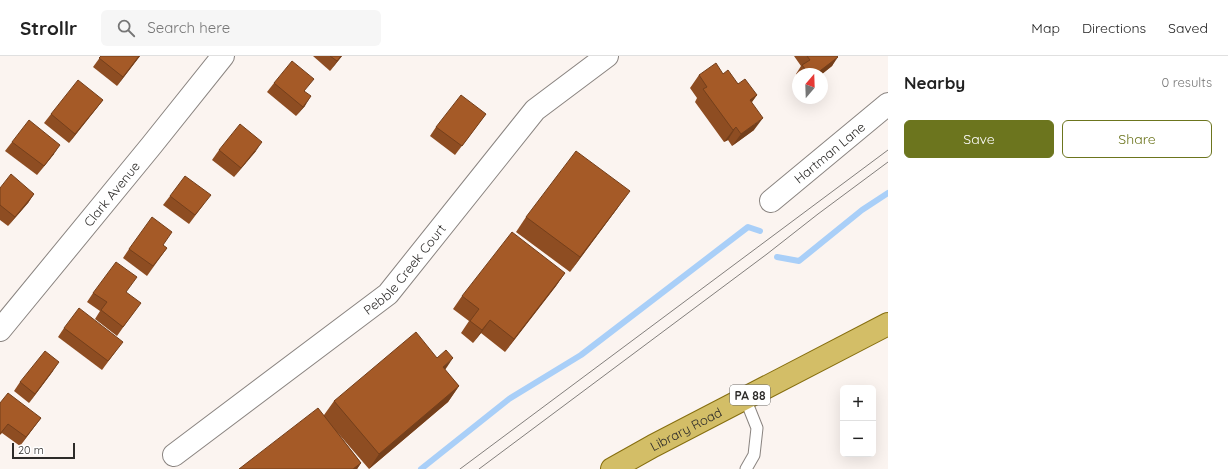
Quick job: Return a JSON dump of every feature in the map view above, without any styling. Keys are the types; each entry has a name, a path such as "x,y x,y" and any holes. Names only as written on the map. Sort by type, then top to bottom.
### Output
{"main road":[{"name":"Library Road","path":"612,469 888,324"}],"street":[{"name":"Clark Avenue","path":"0,330 223,56"},
{"name":"Pebble Creek Court","path":"174,455 388,294 535,110 607,56"},
{"name":"Hartman Lane","path":"772,201 888,104"}],"lane":[{"path":"745,398 756,428 754,455 746,469"}],"building":[{"path":"101,56 139,56 123,77 99,58"},
{"path":"330,56 341,56 337,61"},
{"path":"807,56 838,57 824,68 804,68 802,65 810,60"},
{"path":"292,61 314,79 304,91 311,96 303,107 274,83"},
{"path":"716,63 723,74 728,70 738,84 745,79 757,95 750,100 763,118 741,134 736,127 733,130 703,89 707,87 699,75"},
{"path":"78,80 103,100 75,134 51,114"},
{"path":"461,95 486,114 462,146 436,127"},
{"path":"29,120 60,145 44,166 12,142"},
{"path":"240,124 262,142 241,168 219,150"},
{"path":"576,151 630,191 580,257 526,217"},
{"path":"11,174 34,194 15,217 0,205 0,188"},
{"path":"185,176 211,195 195,215 170,196"},
{"path":"152,217 172,232 163,245 167,248 153,266 129,249"},
{"path":"512,232 565,273 514,339 490,320 482,330 470,321 479,309 462,296"},
{"path":"116,262 137,277 126,292 141,303 123,327 101,310 107,302 93,293"},
{"path":"79,308 123,342 108,361 64,328"},
{"path":"416,332 437,358 446,350 453,358 443,367 459,386 379,454 334,401"},
{"path":"45,351 59,362 35,394 20,382"},
{"path":"8,393 41,418 26,437 8,424 0,434 0,403"},
{"path":"318,408 361,463 353,469 239,469"}],"waterway":[{"path":"777,257 799,261 862,210 888,193"},
{"path":"421,469 509,399 581,355 748,227 760,231"}],"tram line":[{"path":"460,469 888,150"},
{"path":"479,469 888,162"}]}
